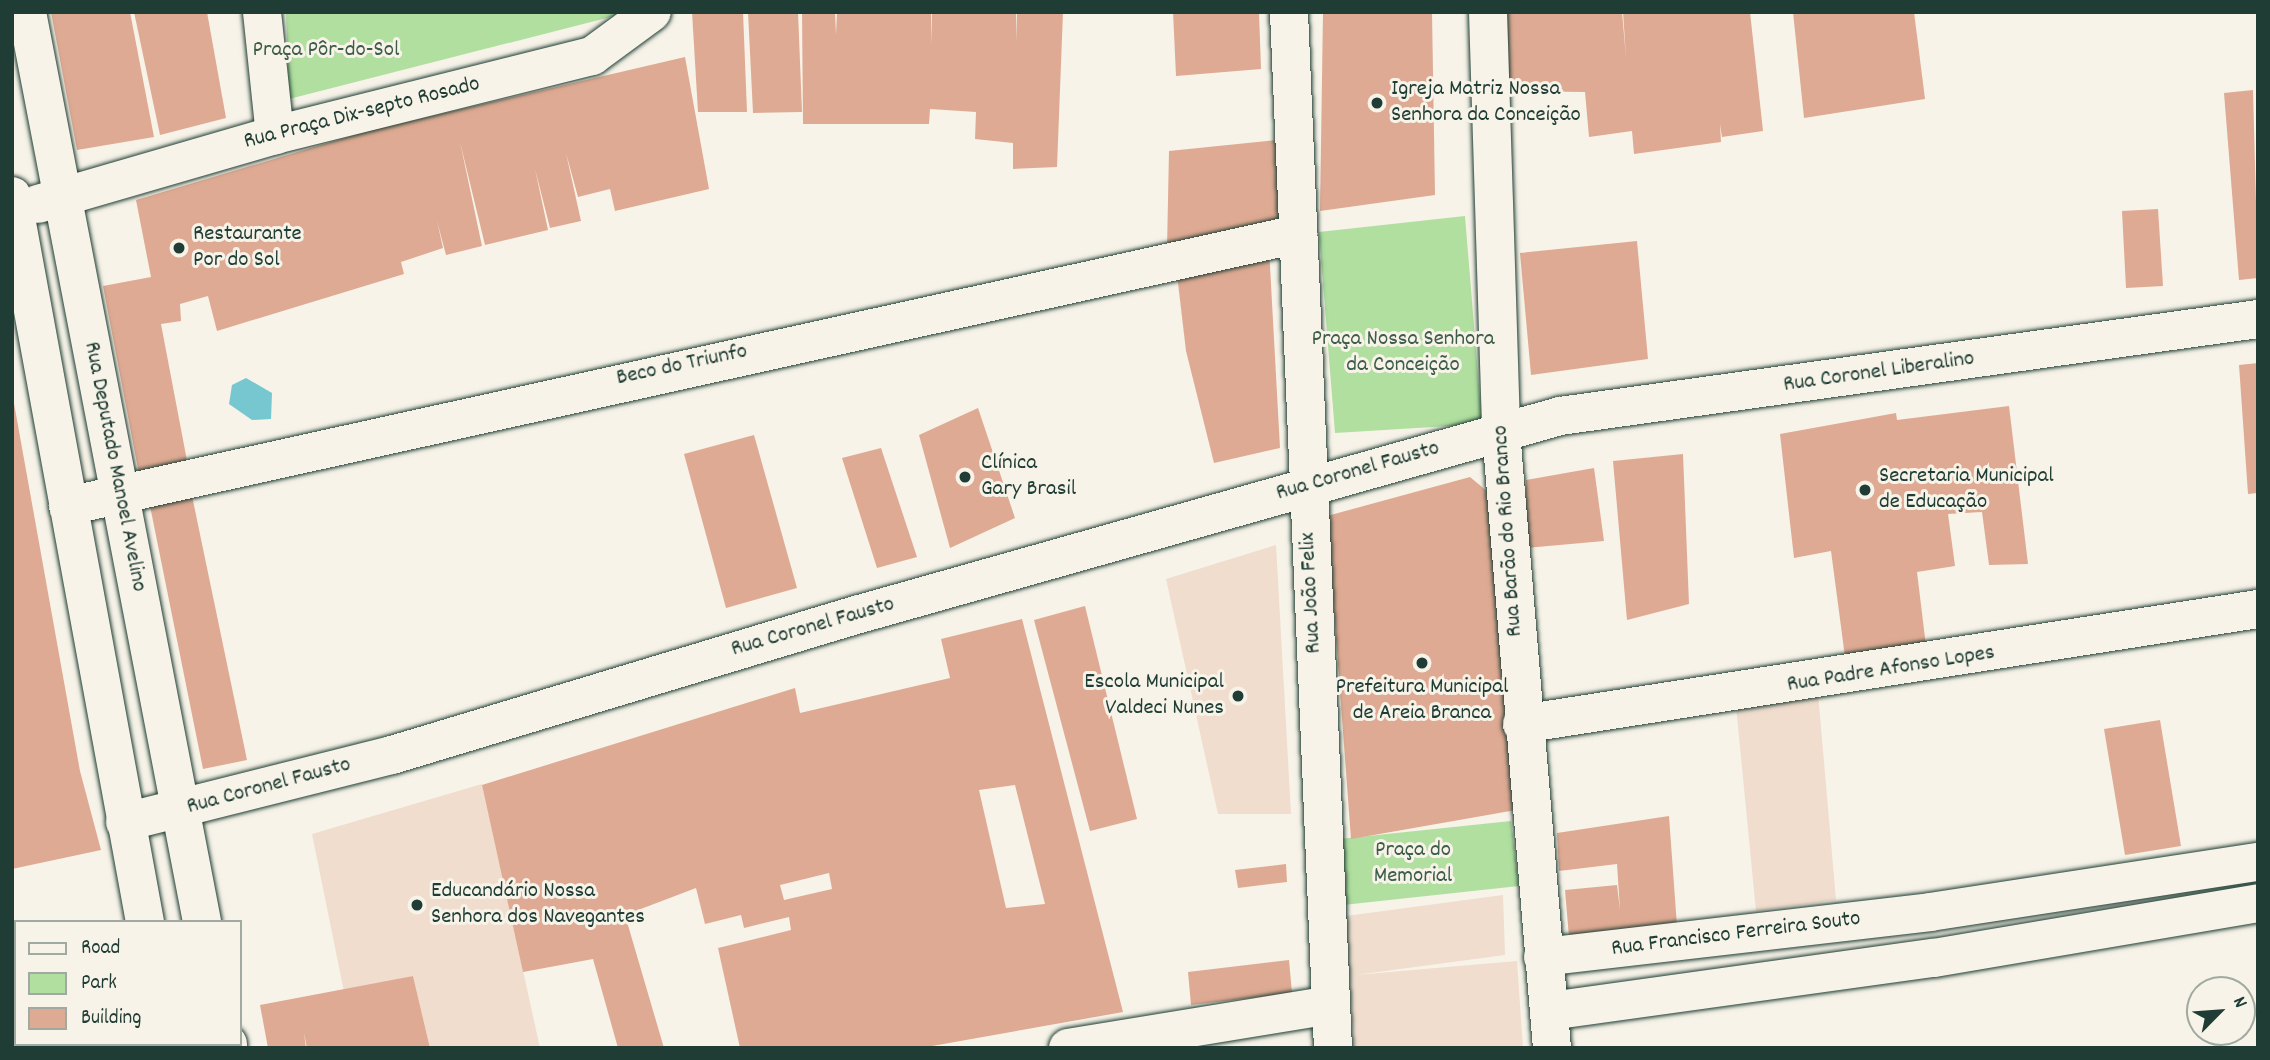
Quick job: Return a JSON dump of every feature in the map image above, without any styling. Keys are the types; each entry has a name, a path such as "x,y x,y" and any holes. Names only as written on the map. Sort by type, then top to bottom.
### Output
{"street":[{"name":"Rua Deputado Manoel Avelino","path":"27,12 202,920"},
{"path":"262,12 275,135"},
{"name":"Rua Praça Dix-septo Rosado","path":"13,205 62,199 275,135 592,56 652,12"},
{"name":"Rua João Felix","path":"1289,12 1307,489 1333,1048"},
{"name":"Rua Barão do Rio Branco","path":"1488,12 1501,432 1522,724 1551,1029"},
{"path":"13,205 145,920"},
{"name":"Beco do Triunfo","path":"68,506 1298,233"},
{"name":"Rua Coronel Liberalino","path":"1501,432 1560,416 2258,319"},
{"name":"Rua Coronel Fausto","path":"125,822 179,811 1501,432"},
{"name":"Rua Padre Afonso Lopes","path":"1522,724 2258,609"},
{"name":"Rua Francisco Ferreira Souto","path":"1543,957 1930,912 2258,862"},
{"path":"2201,871 2209,910"},
{"name":"Rua Francisco Ferreira Souto","path":"1551,1029 1934,958 2258,903"},
{"path":"1930,912 1934,958"},
{"path":"1068,1048 1331,1005"}],"shaded area":[{"name":"Escola Municipal Valdeci Nunes","path":"1276,545 1291,814 1218,814 1166,579"},
{"path":"1818,693 1836,900 1756,911 1736,706"},
{"name":"Educandário Nossa Senhora dos Navegantes","path":"482,784 540,1048 430,1048 413,976 344,992 312,834"},
{"path":"1503,895 1505,955 1355,975 1517,961 1523,1048 1354,1048 1346,916"}],"green space":[{"name":"Praça Pôr-do-Sol","path":"286,12 630,12 289,99"},
{"name":"Praça Nossa Senhora da Conceição","path":"1465,216 1482,424 1335,433 1319,232"},
{"name":"Praça do Memorial","path":"1511,821 1519,886 1343,905 1339,839"}],"water":[{"path":"246,378 272,393 271,419 252,420 229,404 232,385"}],"building":[{"path":"51,12 130,12 154,137 77,150"},
{"path":"134,12 207,12 226,118 160,135"},
{"path":"692,12 743,12 747,112 698,112"},
{"path":"748,12 798,12 802,112 753,113"},
{"path":"802,12 835,12 836,35 837,12 931,12 931,45 932,12 1016,12 1016,42 1017,12 1063,12 1057,167 1013,169 1013,143 975,139 976,112 930,109 929,124 803,124"},
{"path":"1173,12 1259,12 1261,69 1176,76"},
{"name":"Igreja Matriz Nossa Senhora da Conceição","path":"1323,12 1432,12 1435,195 1320,211"},
{"path":"1501,12 1622,12 1626,57 1623,12 1750,12 1763,131 1722,137 1720,124 1721,142 1634,154 1632,131 1589,137 1585,92 1503,91"},
{"path":"1793,12 1914,12 1925,99 1804,118"},
{"path":"685,57 709,189 615,211 610,189 578,197 566,153 581,221 550,228 535,169 548,230 485,245 460,142 482,246 446,255 437,221 443,248 401,262 404,274 217,331 208,296 180,304 181,321 161,324 188,466 139,474 103,286 151,277 136,200 368,131"},
{"path":"2253,90 2258,278 2239,280 2224,93"},
{"path":"1277,140 1281,235 1167,248 1169,151"},
{"path":"2158,209 2163,286 2126,288 2122,211"},
{"path":"1637,241 1648,359 1531,375 1520,253"},
{"path":"1269,248 1280,448 1214,463 1186,351 1176,266"},
{"path":"2258,363 2258,493 2248,494 2239,365"},
{"path":"12,392 80,771 101,850 12,869"},
{"path":"2009,406 2028,564 1989,565 1982,512 1948,514 1955,566 1917,572 1926,646 1845,657 1831,551 1794,558 1780,434 1896,413 1897,420"},
{"name":"Clínica Gary Brasil","path":"978,408 1015,518 950,548 919,435"},
{"path":"754,435 797,588 726,608 684,454"},
{"path":"881,448 917,557 877,568 842,458"},
{"path":"1683,454 1689,604 1627,620 1613,461"},
{"path":"1594,468 1604,541 1526,548 1526,480"},
{"name":"Prefeitura Municipal de Areia Branca","path":"1470,477 1494,497 1516,810 1351,839 1327,516"},
{"path":"191,491 247,760 203,769 149,501"},
{"path":"1085,606 1137,819 1090,831 1034,620"},
{"path":"1022,619 1123,1012 921,1048 740,1048 718,948 791,930 789,917 744,928 741,915 705,924 696,888 625,915 664,1048 618,1048 593,959 523,972 482,785 795,688 800,713 950,678 941,639","holes":["1015,785 1045,904 1006,908 979,790","829,873 832,889 784,900 780,885"]},
{"path":"2160,720 2181,846 2125,855 2104,729"},
{"path":"1669,816 1677,926 1569,937 1565,890 1617,885 1620,910 1617,864 1559,871 1557,833"},
{"path":"1286,864 1287,882 1238,888 1235,870"},
{"path":"12,944 14,1046 137,1048 12,1048"},
{"path":"1289,960 1292,993 1191,1005 1188,972"},
{"path":"413,976 430,1048 307,1048 304,1033 306,1048 268,1048 260,1005"}],"place":[{"name":"Igreja Matriz Nossa Senhora da Conceição","path":"1377,103"},
{"name":"Restaurante Por do Sol","path":"179,248"},
{"name":"Clínica Gary Brasil","path":"965,477"},
{"name":"Secretaria Municipal de Educação","path":"1865,490"},
{"name":"Prefeitura Municipal de Areia Branca","path":"1422,663"},
{"name":"Escola Municipal Valdeci Nunes","path":"1238,696"},
{"name":"Educandário Nossa Senhora dos Navegantes","path":"417,905"}]}
